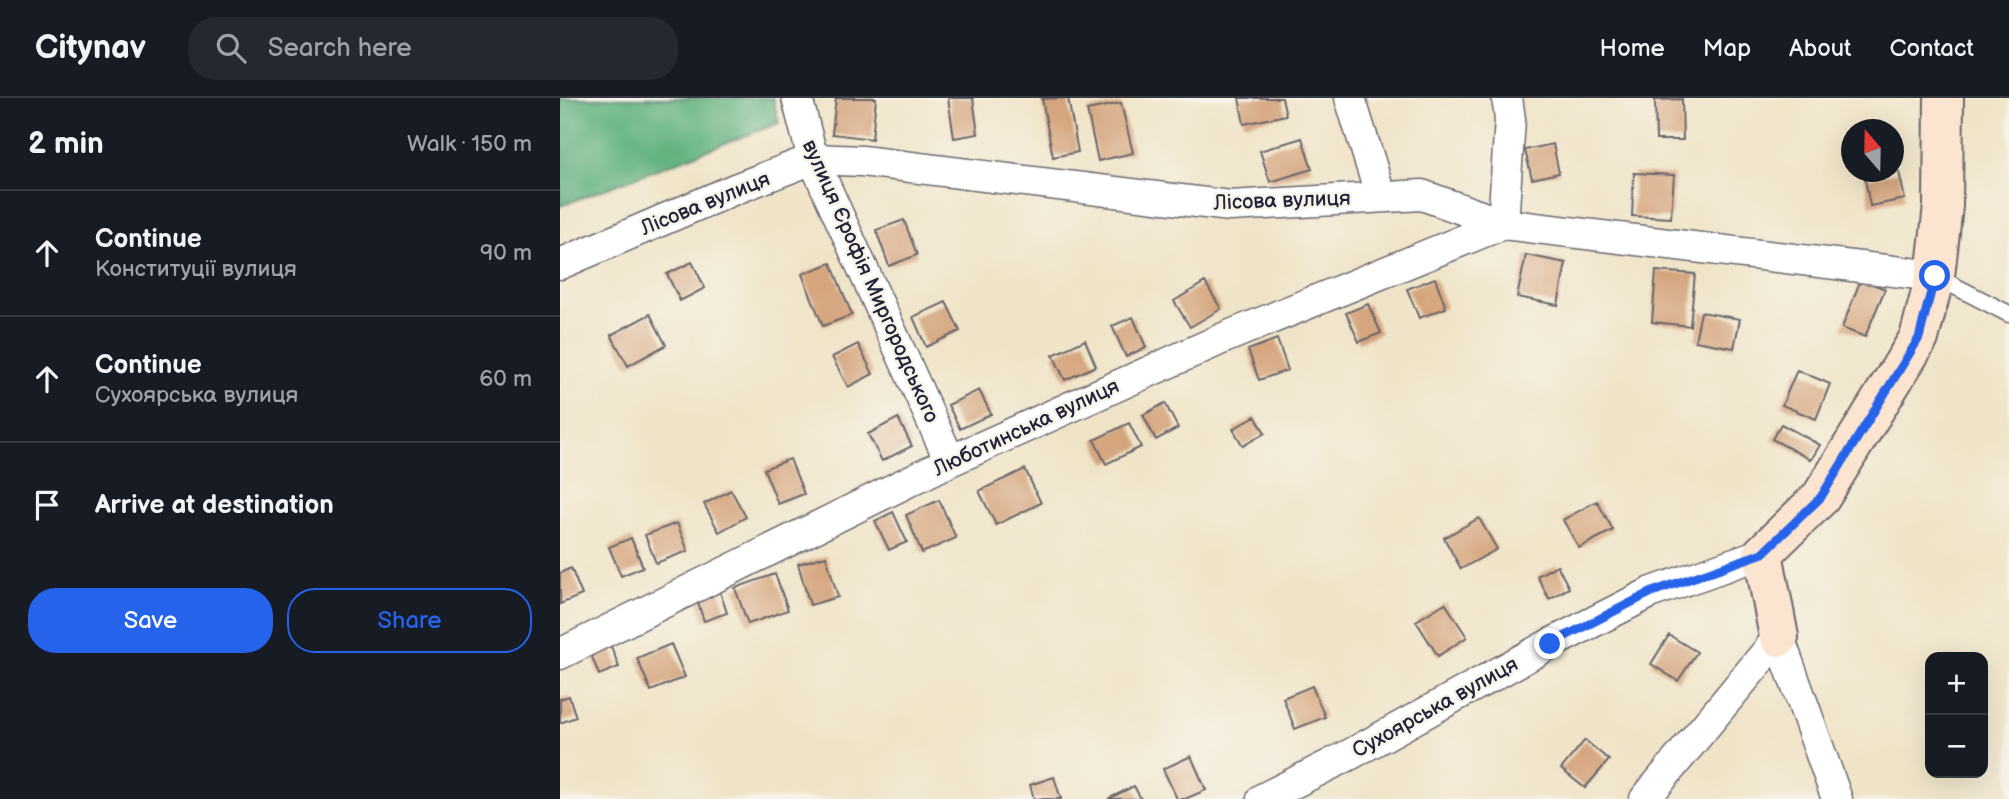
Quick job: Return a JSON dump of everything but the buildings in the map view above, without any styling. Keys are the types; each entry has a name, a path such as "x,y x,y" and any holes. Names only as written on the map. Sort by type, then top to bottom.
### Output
{"street":[{"name":"вулиця Єрофія Миргородського","path":"797,98 813,159 950,461"},
{"path":"1350,98 1381,197"},
{"path":"1503,224 1510,119 1507,98"},
{"path":"1837,799 1779,637 1763,553 1821,497 1919,338 1935,276 1943,206 1944,98"},
{"name":"Лісова вулиця","path":"560,264 735,189 813,159 862,160 1230,206 1422,195 1503,224 1935,276"},
{"name":"Люботинська вулиця","path":"560,654 950,461 1226,337 1503,224"},
{"name":"Сухоярська вулиця","path":"1262,799 1652,592 1763,553"},
{"path":"1645,799 1779,637"}],"lane":[{"path":"1935,276 2009,314"}],"green space":[{"path":"560,98 773,98 779,123 560,206"}],"route":[{"path":"1550,644 1652,592 1763,553 1821,497 1919,338 1935,276"}]}
